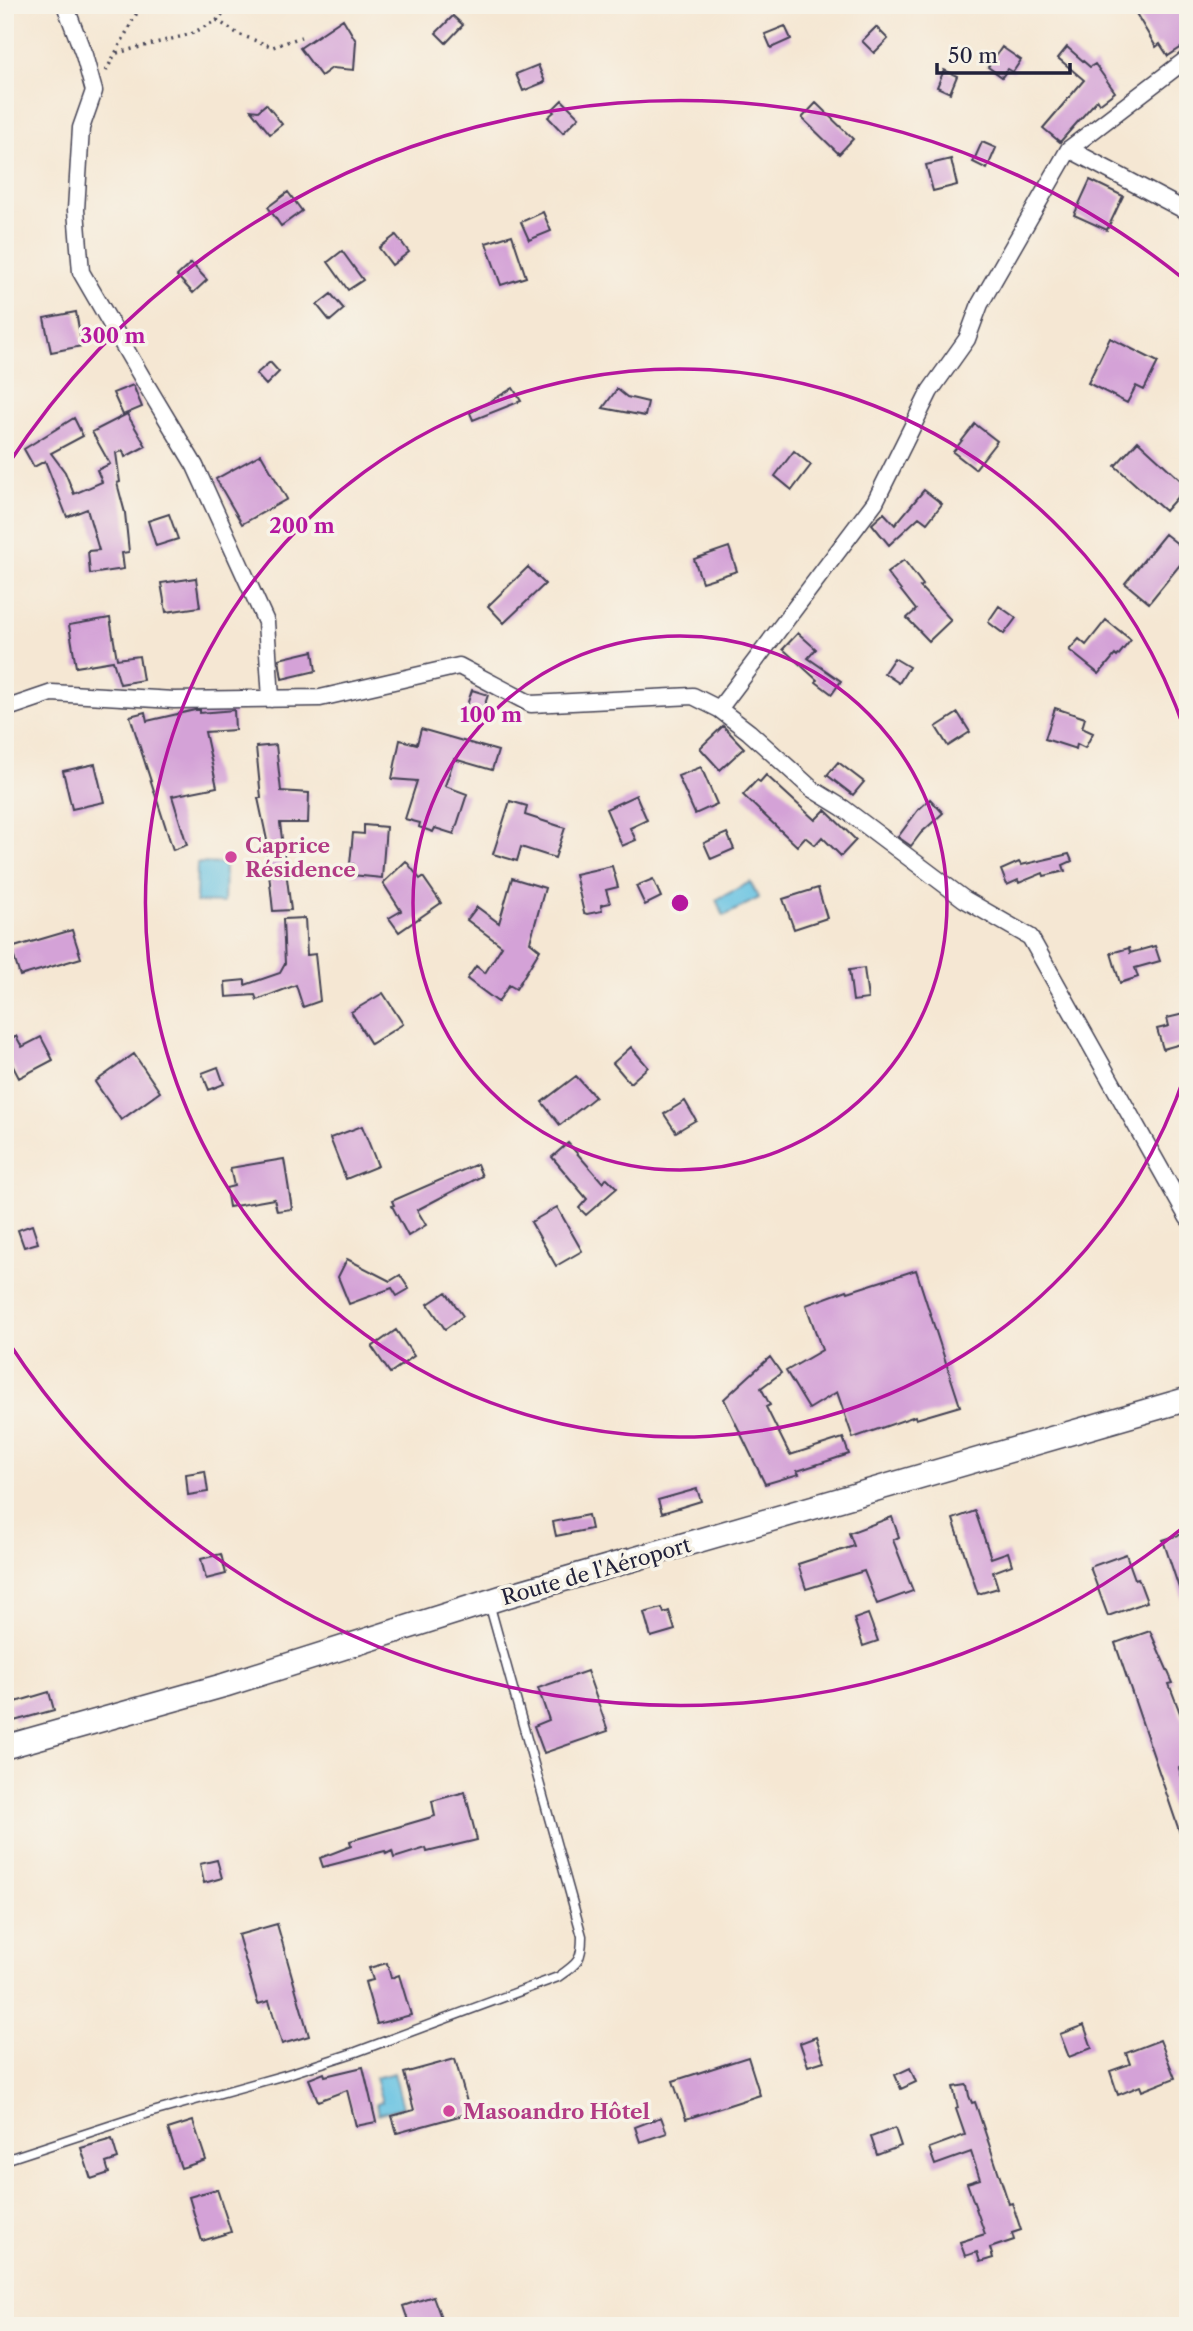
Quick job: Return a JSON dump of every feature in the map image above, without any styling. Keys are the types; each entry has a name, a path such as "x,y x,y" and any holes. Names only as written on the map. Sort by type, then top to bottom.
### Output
{"main road":[{"name":"Route de l'Aéroport","path":"5,1746 225,1685 489,1602 1188,1399"}],"street":[{"path":"65,5 85,55 94,91 81,128 76,210 81,272 195,466 266,622 271,699"},
{"path":"719,709 875,502 930,391 967,339 980,304 1069,149 1188,58"},
{"path":"1069,149 1188,212"},
{"path":"5,709 52,694 174,700 320,698 459,666 531,704 694,696 719,709 750,732 812,789 843,808 964,899 1030,937 1188,1218"}],"lane":[{"path":"5,2160 149,2113 356,2052 558,1977 577,1964 582,1954 582,1936 489,1602"}],"path":[{"path":"94,91 141,5"},
{"path":"117,53 191,34 217,20 231,5"},
{"path":"217,20 238,34 273,47 301,37"}],"water":[{"path":"197,863 225,864 224,903 196,902"},
{"path":"750,882 759,898 724,916 716,900"},
{"path":"394,2073 403,2107 378,2114 376,2104 382,2102 375,2078"}],"building":[{"path":"1131,5 1188,5 1188,43 1168,56 1160,44 1156,47"},
{"path":"453,16 463,25 446,43 436,33"},
{"path":"343,19 356,41 354,70 332,68 321,76 300,48"},
{"path":"785,26 791,39 771,48 765,34"},
{"path":"876,27 888,39 874,53 862,41"},
{"path":"1002,47 1021,60 1013,72 1008,69 1002,77 988,67"},
{"path":"1067,47 1090,67 1095,64 1115,92 1099,104 1097,100 1060,142 1043,128 1084,80 1058,58"},
{"path":"538,65 545,82 523,91 516,74"},
{"path":"944,70 957,76 950,93 937,87"},
{"path":"562,100 579,117 563,133 548,117"},
{"path":"816,103 853,139 839,154 802,118"},
{"path":"266,104 282,124 270,134 251,110 258,111"},
{"path":"982,142 996,148 987,169 973,162"},
{"path":"951,159 957,185 933,191 926,165"},
{"path":"1090,180 1123,196 1107,230 1074,215"},
{"path":"288,192 302,211 281,226 268,207"},
{"path":"543,212 551,231 529,240 521,222"},
{"path":"396,235 409,252 392,265 379,248"},
{"path":"512,235 526,277 501,285 486,243"},
{"path":"342,251 363,280 348,290 328,262"},
{"path":"191,263 207,280 193,293 177,276"},
{"path":"331,294 344,309 330,321 317,305"},
{"path":"76,312 82,346 51,352 44,318"},
{"path":"1110,338 1158,362 1144,390 1136,386 1127,403 1088,383"},
{"path":"270,362 279,372 266,385 256,374"},
{"path":"133,385 142,407 123,415 113,393"},
{"path":"513,388 521,401 473,420 470,413"},
{"path":"617,389 627,397 648,402 645,416 603,408"},
{"path":"127,414 146,446 125,457 123,451 116,453 120,482 117,483 125,513 129,552 122,553 124,569 90,574 88,551 99,550 87,509 67,517 45,461 34,467 24,449 74,418 83,436 51,453 65,472 74,494 102,482 97,470 110,464 92,432"},
{"path":"975,424 997,441 975,469 953,452"},
{"path":"1138,441 1187,486 1165,511 1115,466"},
{"path":"794,451 811,465 792,490 775,476"},
{"path":"261,454 287,499 242,524 216,479"},
{"path":"924,490 942,504 927,523 919,517 889,545 872,524 884,513 895,525"},
{"path":"169,514 178,539 156,546 148,521"},
{"path":"1165,534 1188,552 1188,555 1149,603 1125,583"},
{"path":"729,547 737,571 702,582 694,559"},
{"path":"904,560 923,585 920,587 951,620 929,641 907,618 916,610 887,573"},
{"path":"528,567 545,584 504,623 488,606"},
{"path":"196,578 200,607 166,612 161,583"},
{"path":"999,606 1016,618 1004,634 988,622"},
{"path":"110,618 117,659 139,656 143,680 120,684 113,661 76,667 69,625"},
{"path":"1106,620 1131,640 1099,674 1069,650 1079,639 1086,645"},
{"path":"798,633 816,649 808,658 841,681 832,694 783,649"},
{"path":"313,651 316,671 282,679 279,659"},
{"path":"894,658 909,667 899,683 884,673"},
{"path":"472,690 488,695 482,713 466,708"},
{"path":"1055,708 1085,718 1082,728 1093,733 1085,748 1077,744 1076,749 1045,739"},
{"path":"200,710 200,713 234,710 235,730 205,732 217,787 172,796 187,845 173,850 130,716 145,712 147,721"},
{"path":"958,713 970,732 948,746 936,727"},
{"path":"723,726 744,748 720,770 700,748"},
{"path":"421,729 498,751 492,770 454,759 445,786 467,794 454,834 435,828 433,832 419,827 420,823 405,819 417,781 392,779 400,740 417,744"},
{"path":"276,745 281,791 309,793 308,823 280,823 291,910 273,911 268,845 258,798 261,798 256,747"},
{"path":"838,762 864,782 853,795 827,775"},
{"path":"95,764 104,802 72,809 63,771"},
{"path":"701,767 717,804 695,814 678,776"},
{"path":"766,775 815,820 825,810 856,840 841,856 822,837 815,845 805,837 797,846 743,795 757,780 760,782"},
{"path":"636,795 647,820 630,828 636,840 622,846 606,809"},
{"path":"930,799 943,813 911,846 898,837"},
{"path":"510,801 527,806 525,815 565,828 555,858 521,847 517,861 493,854"},
{"path":"364,825 386,827 382,878 352,875 353,864 350,864 353,833 364,834"},
{"path":"727,833 734,849 711,859 704,843"},
{"path":"1069,854 1072,861 1063,865 1065,871 1044,876 1043,873 1019,883 1018,880 1007,885 1001,870 1019,862 1021,865"},
{"path":"406,861 420,879 423,877 441,903 399,932 389,918 401,911 383,883"},
{"path":"612,866 618,887 606,890 610,903 601,905 602,911 584,913 575,874"},
{"path":"512,878 545,888 530,942 540,950 516,989 509,985 498,1002 467,979 476,966 485,973 502,946 467,920 477,907 499,923"},
{"path":"653,879 661,897 645,905 636,886"},
{"path":"818,888 827,918 794,929 783,899"},
{"path":"305,918 307,955 315,954 320,1001 303,1007 296,985 257,1000 255,995 226,997 225,982 245,980 245,985 280,973 285,964 283,919"},
{"path":"72,930 81,958 20,976 11,948"},
{"path":"1155,946 1160,961 1135,968 1138,977 1120,983 1111,953 1129,948 1130,953"},
{"path":"864,968 868,999 853,1001 849,970"},
{"path":"383,993 403,1024 371,1044 351,1012"},
{"path":"1188,1013 1188,1042 1163,1049 1157,1029 1169,1026 1167,1018"},
{"path":"16,1036 22,1047 41,1037 53,1060 19,1078 5,1051 5,1041"},
{"path":"631,1047 648,1067 630,1083 613,1063"},
{"path":"134,1054 160,1092 121,1120 95,1082"},
{"path":"218,1067 224,1084 209,1090 202,1073"},
{"path":"576,1076 595,1097 560,1125 542,1102"},
{"path":"685,1101 696,1120 676,1132 664,1114"},
{"path":"362,1126 378,1166 346,1179 330,1138"},
{"path":"568,1143 603,1183 607,1178 617,1188 586,1215 579,1208 587,1199 552,1157"},
{"path":"284,1159 292,1209 277,1211 274,1199 229,1207 226,1188 234,1186 230,1168"},
{"path":"477,1164 482,1176 417,1210 426,1225 408,1236 392,1201"},
{"path":"557,1207 582,1251 556,1266 531,1222"},
{"path":"32,1225 38,1243 24,1247 18,1230"},
{"path":"347,1259 390,1281 400,1275 409,1289 397,1296 392,1288 349,1304 338,1277"},
{"path":"916,1270 960,1406 916,1419 915,1416 853,1438 837,1392 809,1409 786,1371 822,1350 806,1305"},
{"path":"446,1292 463,1316 445,1329 428,1304"},
{"path":"396,1330 414,1356 390,1373 372,1347"},
{"path":"770,1357 781,1373 761,1388 770,1405 766,1407 790,1455 843,1438 849,1454 765,1484 724,1399"},
{"path":"205,1471 208,1492 188,1495 186,1474"},
{"path":"697,1489 701,1501 662,1513 658,1500"},
{"path":"975,1511 991,1558 1008,1552 1012,1565 993,1572 998,1588 978,1594 953,1519"},
{"path":"588,1515 591,1529 556,1536 553,1522"},
{"path":"892,1517 899,1537 893,1540 913,1591 877,1604 864,1571 806,1589 798,1564 854,1546 849,1533"},
{"path":"1188,1532 1188,1606 1185,1606 1163,1540"},
{"path":"221,1554 226,1574 206,1579 201,1559"},
{"path":"1126,1554 1147,1602 1108,1616 1090,1567"},
{"path":"662,1608 664,1613 669,1611 675,1630 651,1637 644,1613"},
{"path":"868,1614 878,1641 863,1646 854,1619"},
{"path":"1150,1631 1173,1683 1169,1684 1188,1734 1188,1764 1179,1768 1188,1797 1188,1848 1185,1848 1115,1643"},
{"path":"587,1671 608,1731 544,1753 534,1726 549,1720 538,1688"},
{"path":"49,1692 54,1710 14,1721 9,1704"},
{"path":"465,1792 477,1840 427,1852 426,1848 394,1858 392,1851 386,1854 385,1851 323,1867 320,1858 351,1846 350,1841 435,1816 432,1801"},
{"path":"217,1860 222,1878 204,1883 200,1864"},
{"path":"277,1924 309,2036 282,2044 269,2001 258,2004 238,1935"},
{"path":"387,1963 391,1978 399,1975 411,2015 377,2024 365,1982 373,1980 369,1968"},
{"path":"1084,2025 1092,2048 1069,2057 1060,2034"},
{"path":"816,2037 824,2061 808,2066 800,2043"},
{"path":"1160,2040 1175,2078 1142,2091 1140,2086 1118,2095 1110,2071 1130,2064 1126,2053"},
{"path":"748,2057 760,2095 686,2119 673,2081"},
{"path":"455,2059 470,2113 397,2133 392,2116 414,2110 404,2073"},
{"path":"363,2067 376,2122 356,2126 347,2090 318,2101 309,2079 324,2073 325,2076"},
{"path":"910,2068 916,2082 901,2089 895,2075"},
{"path":"967,2085 1009,2204 1012,2203 1021,2230 1012,2233 1014,2240 990,2248 993,2258 980,2262 977,2252 965,2256 960,2242 985,2234 967,2183 980,2179 971,2152 935,2165 929,2148 965,2135 956,2109 958,2108 953,2087"},
{"path":"661,2117 667,2133 640,2142 635,2127"},
{"path":"193,2121 206,2160 181,2168 168,2129"},
{"path":"895,2128 901,2146 877,2155 871,2137"},
{"path":"112,2139 118,2159 106,2163 109,2173 91,2179 81,2148"},
{"path":"217,2189 231,2232 202,2241 189,2197"},
{"path":"433,2296 443,2323 434,2326 410,2326 403,2306"}],"place":[{"name":"Caprice Résidence","path":"231,857"},
{"name":"Masoandro Hôtel","path":"449,2111"}]}
